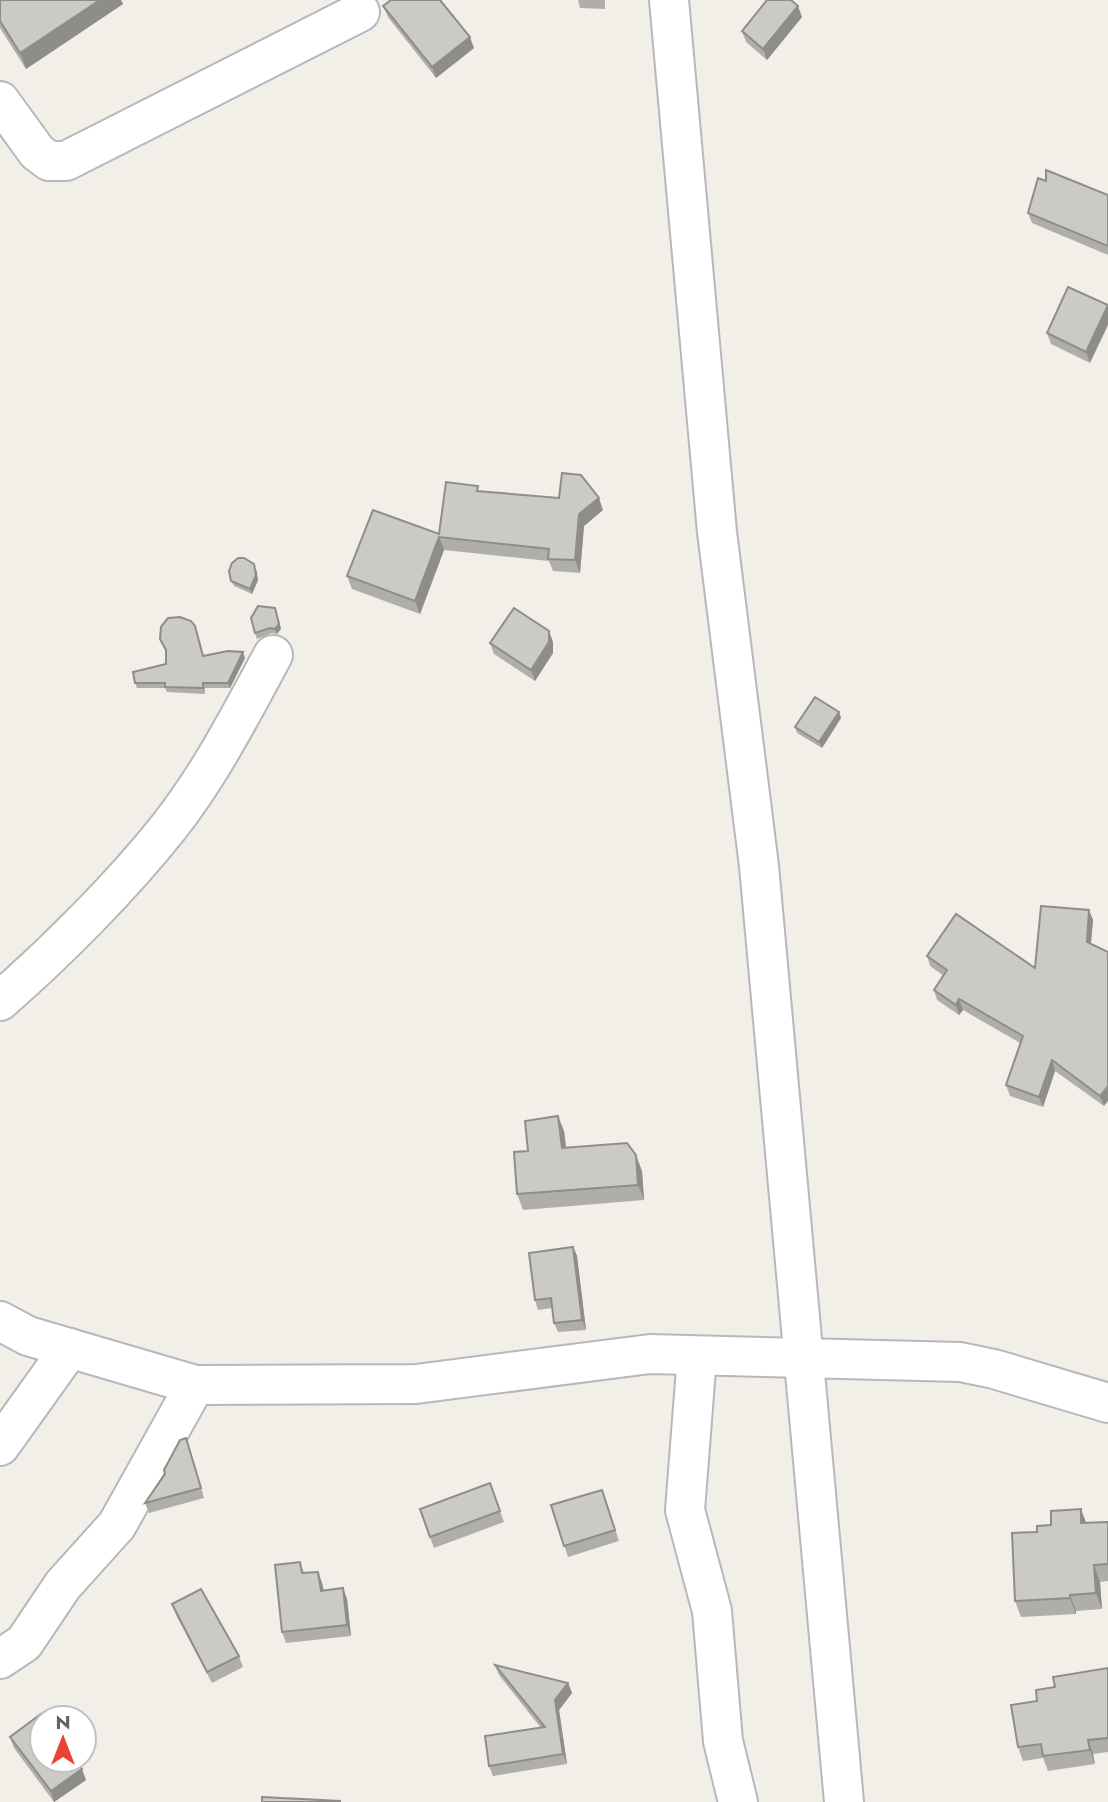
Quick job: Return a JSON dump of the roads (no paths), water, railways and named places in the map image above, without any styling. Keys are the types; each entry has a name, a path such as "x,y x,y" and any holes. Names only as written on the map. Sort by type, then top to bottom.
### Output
{"street":[{"path":"669,0 717,532 761,893 844,1802"},
{"path":"0,101 37,152 49,161 66,161 360,12"},
{"path":"0,1001 32,974 168,827 226,743 273,655"},
{"path":"0,1321 28,1336 195,1385 416,1384 650,1353 960,1362 994,1369 1108,1403"},
{"path":"0,1446 71,1348"},
{"path":"697,1356 685,1510 712,1611 723,1741 738,1802"},
{"path":"0,1659 24,1643 63,1585 117,1525 195,1385"}]}
